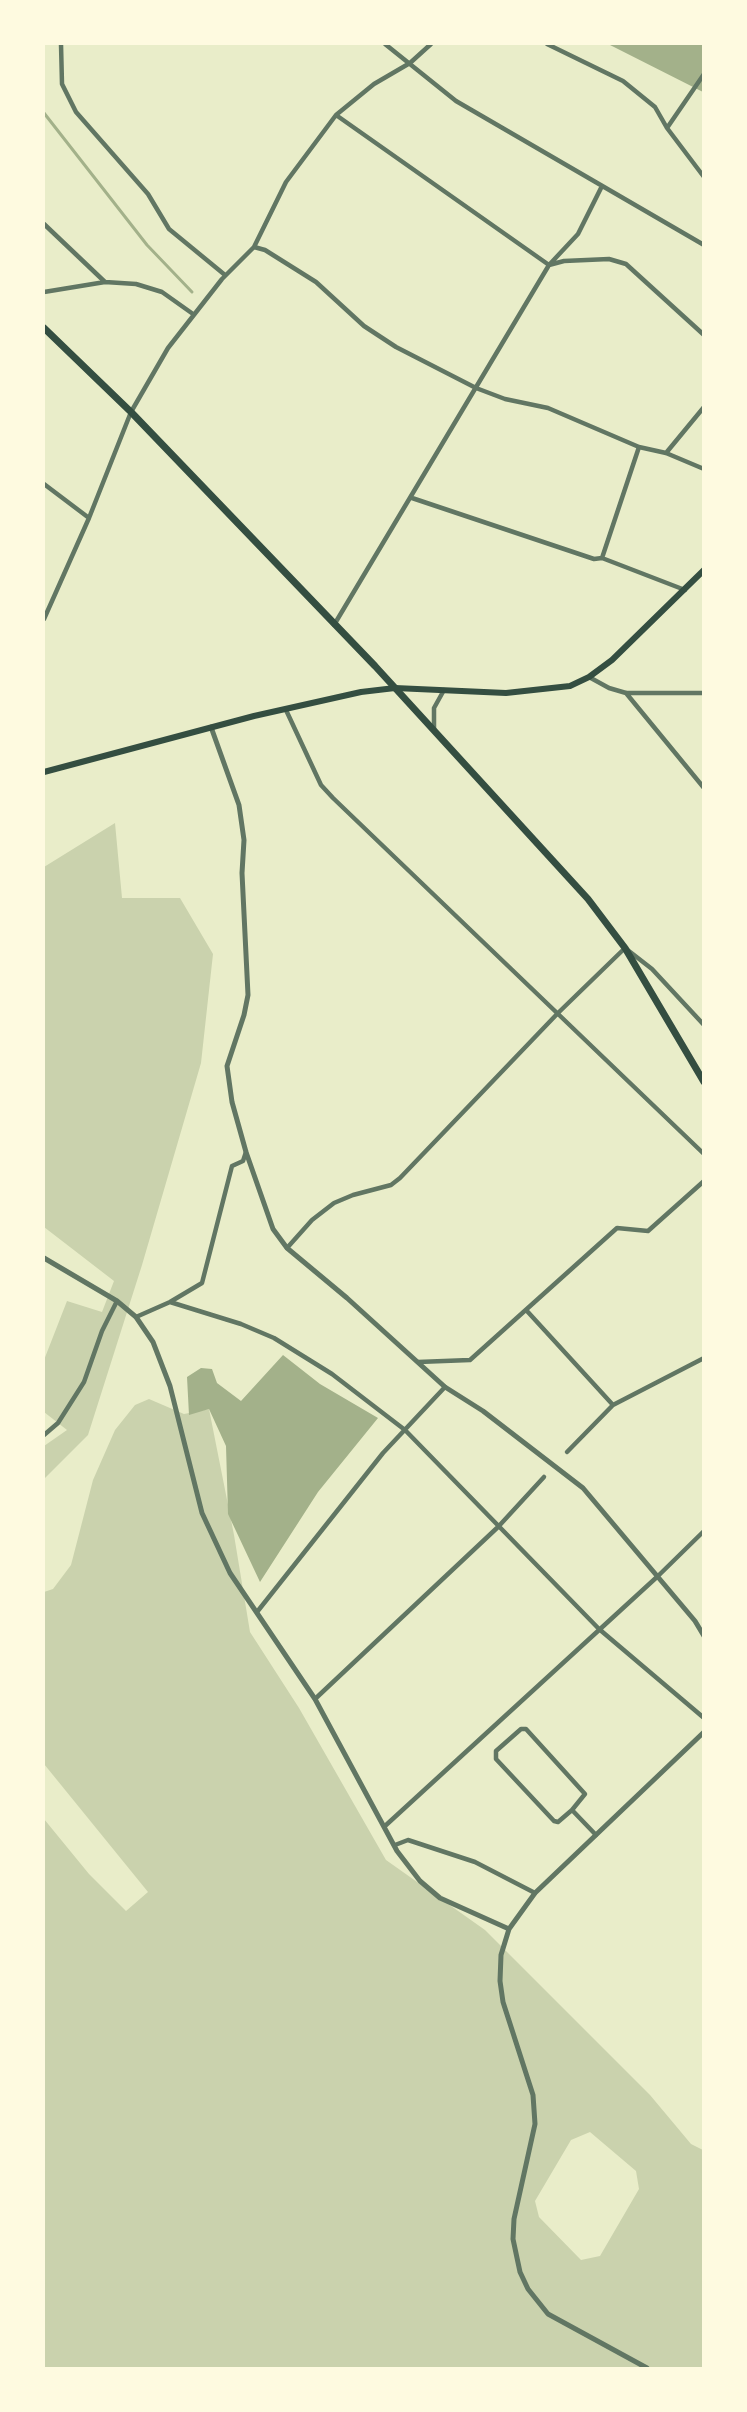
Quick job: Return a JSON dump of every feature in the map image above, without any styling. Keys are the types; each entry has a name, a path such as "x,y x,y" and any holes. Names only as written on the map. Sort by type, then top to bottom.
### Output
{"main road":[{"path":"44,328 131,412 395,688 588,899 625,948 704,1082"},
{"path":"44,772 211,727 361,693 395,688 506,693 564,687 589,677 612,660 704,570"}],"street":[{"path":"61,44 62,84 76,112 148,194 169,229 225,275"},
{"path":"385,44 456,101 704,244"},
{"path":"44,619 89,518 131,412 168,348 225,275 254,247 286,182 336,115 374,84 410,63 431,44"},
{"path":"547,44 623,81 655,107 667,128 704,177"},
{"path":"667,128 704,74"},
{"path":"336,115 549,265"},
{"path":"334,625 412,498 451,426 549,265 578,234 602,186"},
{"path":"44,224 105,282"},
{"path":"254,247 265,250 316,282 364,326 396,347 476,388 505,399 548,408 639,447 666,453 704,469"},
{"path":"549,265 564,261 609,259 626,264 704,335"},
{"path":"44,292 105,282 136,284 162,292 193,314"},
{"path":"666,453 704,407"},
{"path":"602,558 639,447"},
{"path":"44,493 46,486 89,518"},
{"path":"412,498 594,559 602,558 685,590"},
{"path":"589,677 609,688 626,693 704,693"},
{"path":"434,730 434,708 444,690"},
{"path":"626,693 704,788"},
{"path":"286,710 321,785 333,798 704,1154"},
{"path":"211,727 239,805 244,840 242,873 248,995 244,1015 227,1066 232,1102 246,1152 273,1229 287,1248 347,1298 415,1363 445,1387 483,1411 583,1488 695,1621 704,1636"},
{"path":"287,1248 312,1220 334,1203 353,1195 391,1185 400,1178 558,1013 625,948 652,969 704,1024"},
{"path":"136,1317 170,1302 202,1283 232,1166 243,1161 246,1152"},
{"path":"415,1363 470,1360 617,1228 648,1231 704,1180"},
{"path":"44,1258 117,1301 136,1317 153,1342 170,1386 202,1513 230,1573 315,1699 395,1845 420,1881 440,1898 509,1929"},
{"path":"44,1436 58,1423 84,1382 102,1331 117,1301"},
{"path":"170,1302 241,1323 274,1338 332,1374 405,1430 598,1629 704,1718"},
{"path":"527,1311 613,1405"},
{"path":"567,1452 613,1405 704,1358"},
{"path":"256,1612 383,1453 445,1387"},
{"path":"315,1699 498,1527 544,1477"},
{"path":"385,1826 658,1576 704,1531"},
{"path":"521,1729 526,1729 585,1794 572,1810 558,1822 554,1821 496,1759 496,1751 521,1729"},
{"path":"647,2368 548,2313 532,2296 520,2272 514,2248 513,2229 535,2124 533,2095 503,2002 500,1981 501,1955 509,1929 535,1893 704,1732"},
{"path":"572,1810 596,1835"},
{"path":"395,1845 408,1840 475,1862 535,1893"}],"shaded area":[{"path":"607,44 703,44 703,92 610,45"},
{"path":"115,823 122,898 180,898 213,954 201,1063 142,1265 88,1435 44,1479 44,1446 67,1430 44,1412 44,1360 67,1301 102,1312 114,1281 44,1227 44,867"},
{"path":"283,1355 320,1384 378,1418 318,1492 260,1582 228,1514 226,1446 209,1409 189,1415 187,1377 201,1368 212,1369 217,1383 241,1401"},
{"path":"149,1399 184,1414 209,1409 234,1535 250,1632 299,1708 386,1860 485,1930 650,2095 691,2144 703,2150 703,2368 44,2368 44,1819 89,1874 126,1911 148,1892 44,1764 44,1592 53,1589 71,1565 93,1480 115,1430 135,1405","holes":["590,2132 636,2171 639,2189 600,2256 581,2260 539,2217 535,2201 571,2140"]}],"waterway":[{"path":"44,113 147,245 192,292"}]}
